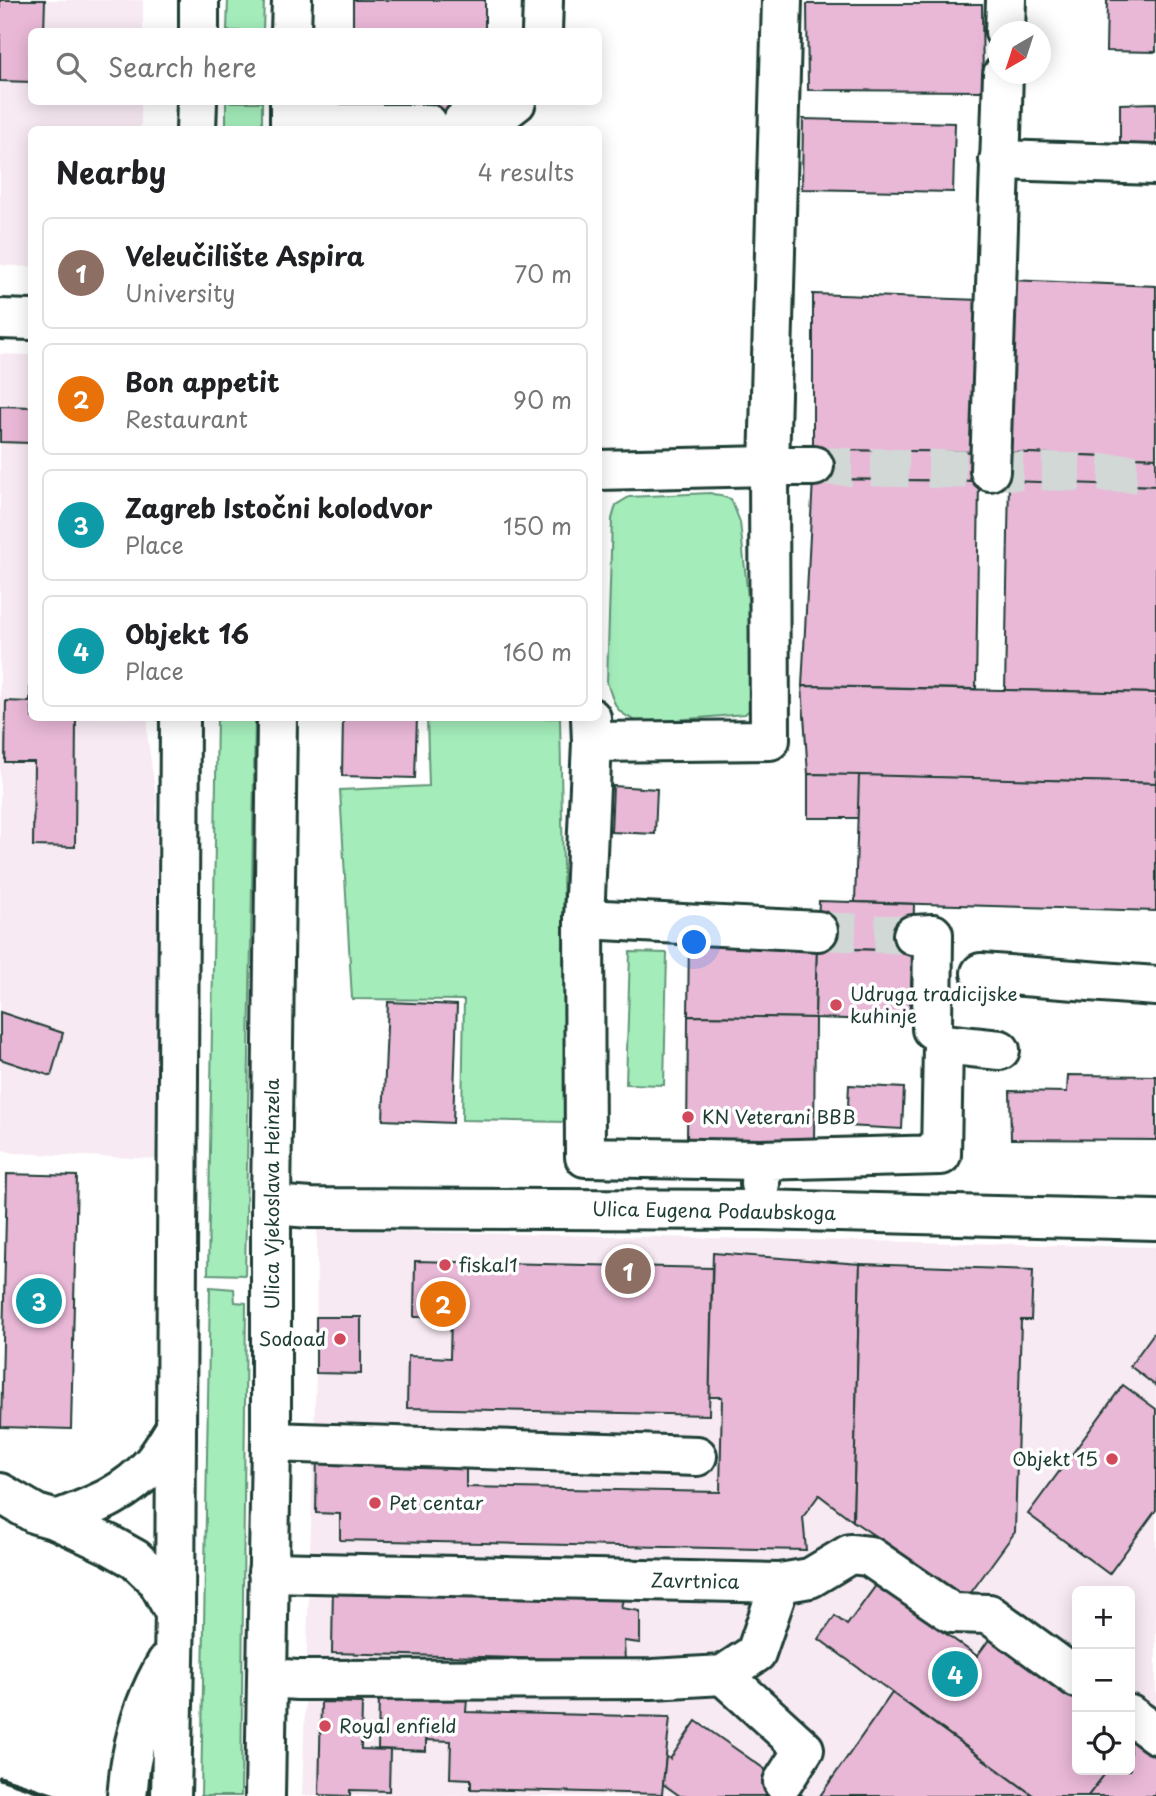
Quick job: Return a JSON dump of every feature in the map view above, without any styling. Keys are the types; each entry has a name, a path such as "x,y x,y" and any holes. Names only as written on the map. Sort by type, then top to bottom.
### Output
{"main road":[{"path":"199,28 200,0"},
{"path":"291,28 292,0"},
{"path":"542,28 543,0"},
{"path":"782,0 769,466 770,740 591,730 584,919 585,1157 761,1160 941,1154 943,1044 1000,1050"},
{"path":"1005,21 1006,0"},
{"path":"990,471 1003,84"},
{"path":"196,126 197,105"},
{"path":"290,105 290,126"},
{"path":"329,118 446,122 507,109 512,105"},
{"path":"999,160 1156,165"},
{"path":"0,319 28,320"},
{"path":"602,470 814,466"},
{"path":"171,1796 175,1613 180,721"},
{"name":"Ulica Vjekoslava Heinzela","path":"265,1796 277,721"},
{"path":"584,919 818,931"},
{"path":"913,934 933,934 932,1029"},
{"path":"981,973 1156,986"},
{"path":"759,1210 761,1160"},
{"name":"Ulica Eugena Podaubskoga","path":"271,1205 311,1208 759,1210 1156,1220"},
{"path":"57,1520 108,1500 129,1485 152,1465 176,1428"},
{"path":"271,1441 696,1457"},
{"path":"0,1493 36,1514 57,1520 135,1559 157,1580 175,1613"},
{"name":"Zavrtnica","path":"268,1572 780,1583 810,1578 850,1554 869,1556 953,1613 989,1614 1072,1674"},
{"path":"268,1678 652,1679 723,1675 756,1653 780,1583"},
{"path":"127,1796 132,1756 145,1711 156,1680 174,1651"},
{"path":"723,1675 804,1749 783,1782"},
{"path":"1135,1719 1156,1734"}],"shaded area":[{"path":"0,0 143,0 143,28 28,28 28,105 141,105 141,126 28,126 28,267 0,265"},
{"path":"0,354 28,355 28,721 148,721 156,796 157,1159 13,1153 0,1149"},
{"path":"317,1230 1156,1247 1156,1796 302,1796 316,1373"}],"green space":[{"path":"228,0 264,0 263,28 227,28"},
{"path":"226,105 262,105 262,126 226,126"},
{"path":"710,493 731,499 740,522 758,694 755,705 745,714 641,723 617,708 607,682 612,519 616,505 629,497"},
{"path":"217,721 255,721 245,1275 208,1274"},
{"path":"427,721 560,721 568,1122 462,1120 464,1000 352,999 340,790 429,786"},
{"path":"630,952 667,953 664,1085 626,1084"},
{"path":"210,1287 234,1289 235,1302 246,1303 241,1796 201,1796"}],"building":[{"path":"0,0 45,0 44,28 28,28 28,82 0,81"},
{"path":"353,0 485,0 485,28 353,28"},
{"path":"1107,0 1156,0 1156,52 1106,51"},
{"path":"807,4 982,4 983,91 808,90"},
{"path":"1156,103 1156,146 1120,146 1120,104"},
{"path":"428,105 465,105 463,126 428,126"},
{"path":"803,119 955,123 953,192 802,189"},
{"path":"1009,280 1156,286 1156,458 1003,452"},
{"path":"813,294 980,300 974,452 813,450"},
{"path":"0,406 28,407 28,443 0,442"},
{"path":"813,450 1003,452 1156,458 1156,486 813,479"},
{"path":"813,479 979,481 976,689 802,686"},
{"path":"1009,481 1156,486 1156,693 1005,690"},
{"path":"802,686 1156,693 1156,783 808,774"},
{"path":"6,701 28,702 28,721 76,721 75,847 33,846 34,762 5,762"},
{"path":"343,721 417,721 415,778 342,776"},
{"path":"808,774 859,775 859,818 808,818"},
{"path":"859,775 1156,783 1156,911 855,902"},
{"path":"613,786 657,789 655,834 611,832"},
{"path":"819,901 914,904 913,951 817,948"},
{"path":"689,938 817,948 815,1018 688,1016"},
{"path":"817,948 913,951 909,1021 815,1018"},
{"path":"388,1002 457,1005 453,1123 383,1120"},
{"path":"0,1012 63,1033 51,1076 0,1059"},
{"path":"688,1016 815,1018 814,1142 687,1142"},
{"path":"1068,1075 1156,1076 1156,1140 1011,1139 1010,1091 1067,1092"},
{"path":"849,1085 904,1088 902,1129 847,1126"},
{"path":"7,1174 77,1176 71,1429 1,1427"},
{"path":"713,1253 860,1264 853,1521 819,1495 803,1517 806,1550 340,1540 340,1514 316,1513 317,1451 466,1454 466,1487 720,1492 722,1397 709,1397"},
{"path":"415,1261 712,1268 709,1415 407,1408 408,1356 450,1358 451,1317 414,1317"},
{"path":"860,1264 1033,1270 1031,1320 1021,1320 1015,1532 967,1598 853,1521"},
{"path":"316,1317 361,1317 361,1374 316,1373"},
{"path":"1156,1330 1156,1386 1130,1366"},
{"name":"Objekt 15","path":"1123,1385 1156,1409 1156,1510 1109,1574 1028,1514"},
{"path":"333,1583 624,1594 621,1608 640,1611 640,1643 624,1641 625,1661 332,1653"},
{"path":"877,1584 977,1656 991,1637 1072,1696 1072,1775 1104,1775 1088,1796 1034,1796 819,1639 835,1616 847,1625"},
{"path":"892,1693 1034,1796 820,1796"},
{"path":"379,1696 467,1698 466,1712 670,1717 662,1794 471,1789 471,1779 450,1778 451,1741 426,1740 426,1751 378,1749"},
{"path":"321,1702 362,1703 361,1749 390,1750 389,1791 350,1790 350,1796 319,1795"},
{"path":"696,1721 803,1796 680,1796 663,1784 666,1756 670,1759"},
{"path":"1135,1743 1156,1758 1156,1796 1088,1796 1104,1775 1135,1775"}],"tunnel":[{"path":"814,466 1156,474"},
{"path":"818,931 913,935"}],"railway":[{"path":"0,1778 55,1796"}],"place":[{"name":"Udruga tradicijske kuhinje","path":"836,1005"},
{"name":"KN Veterani BBB","path":"688,1117"},
{"name":"fiskal1","path":"445,1265"},
{"name":"Veleučilište Aspira","path":"628,1271"},
{"name":"Zagreb Istočni kolodvor","path":"39,1301"},
{"name":"Bon appetit","path":"443,1304"},
{"name":"Sodoad","path":"340,1339"},
{"name":"Objekt 15","path":"1112,1459"},
{"name":"Pet centar","path":"375,1503"},
{"name":"Objekt 16","path":"955,1674"},
{"name":"Royal enfield","path":"325,1726"}]}
